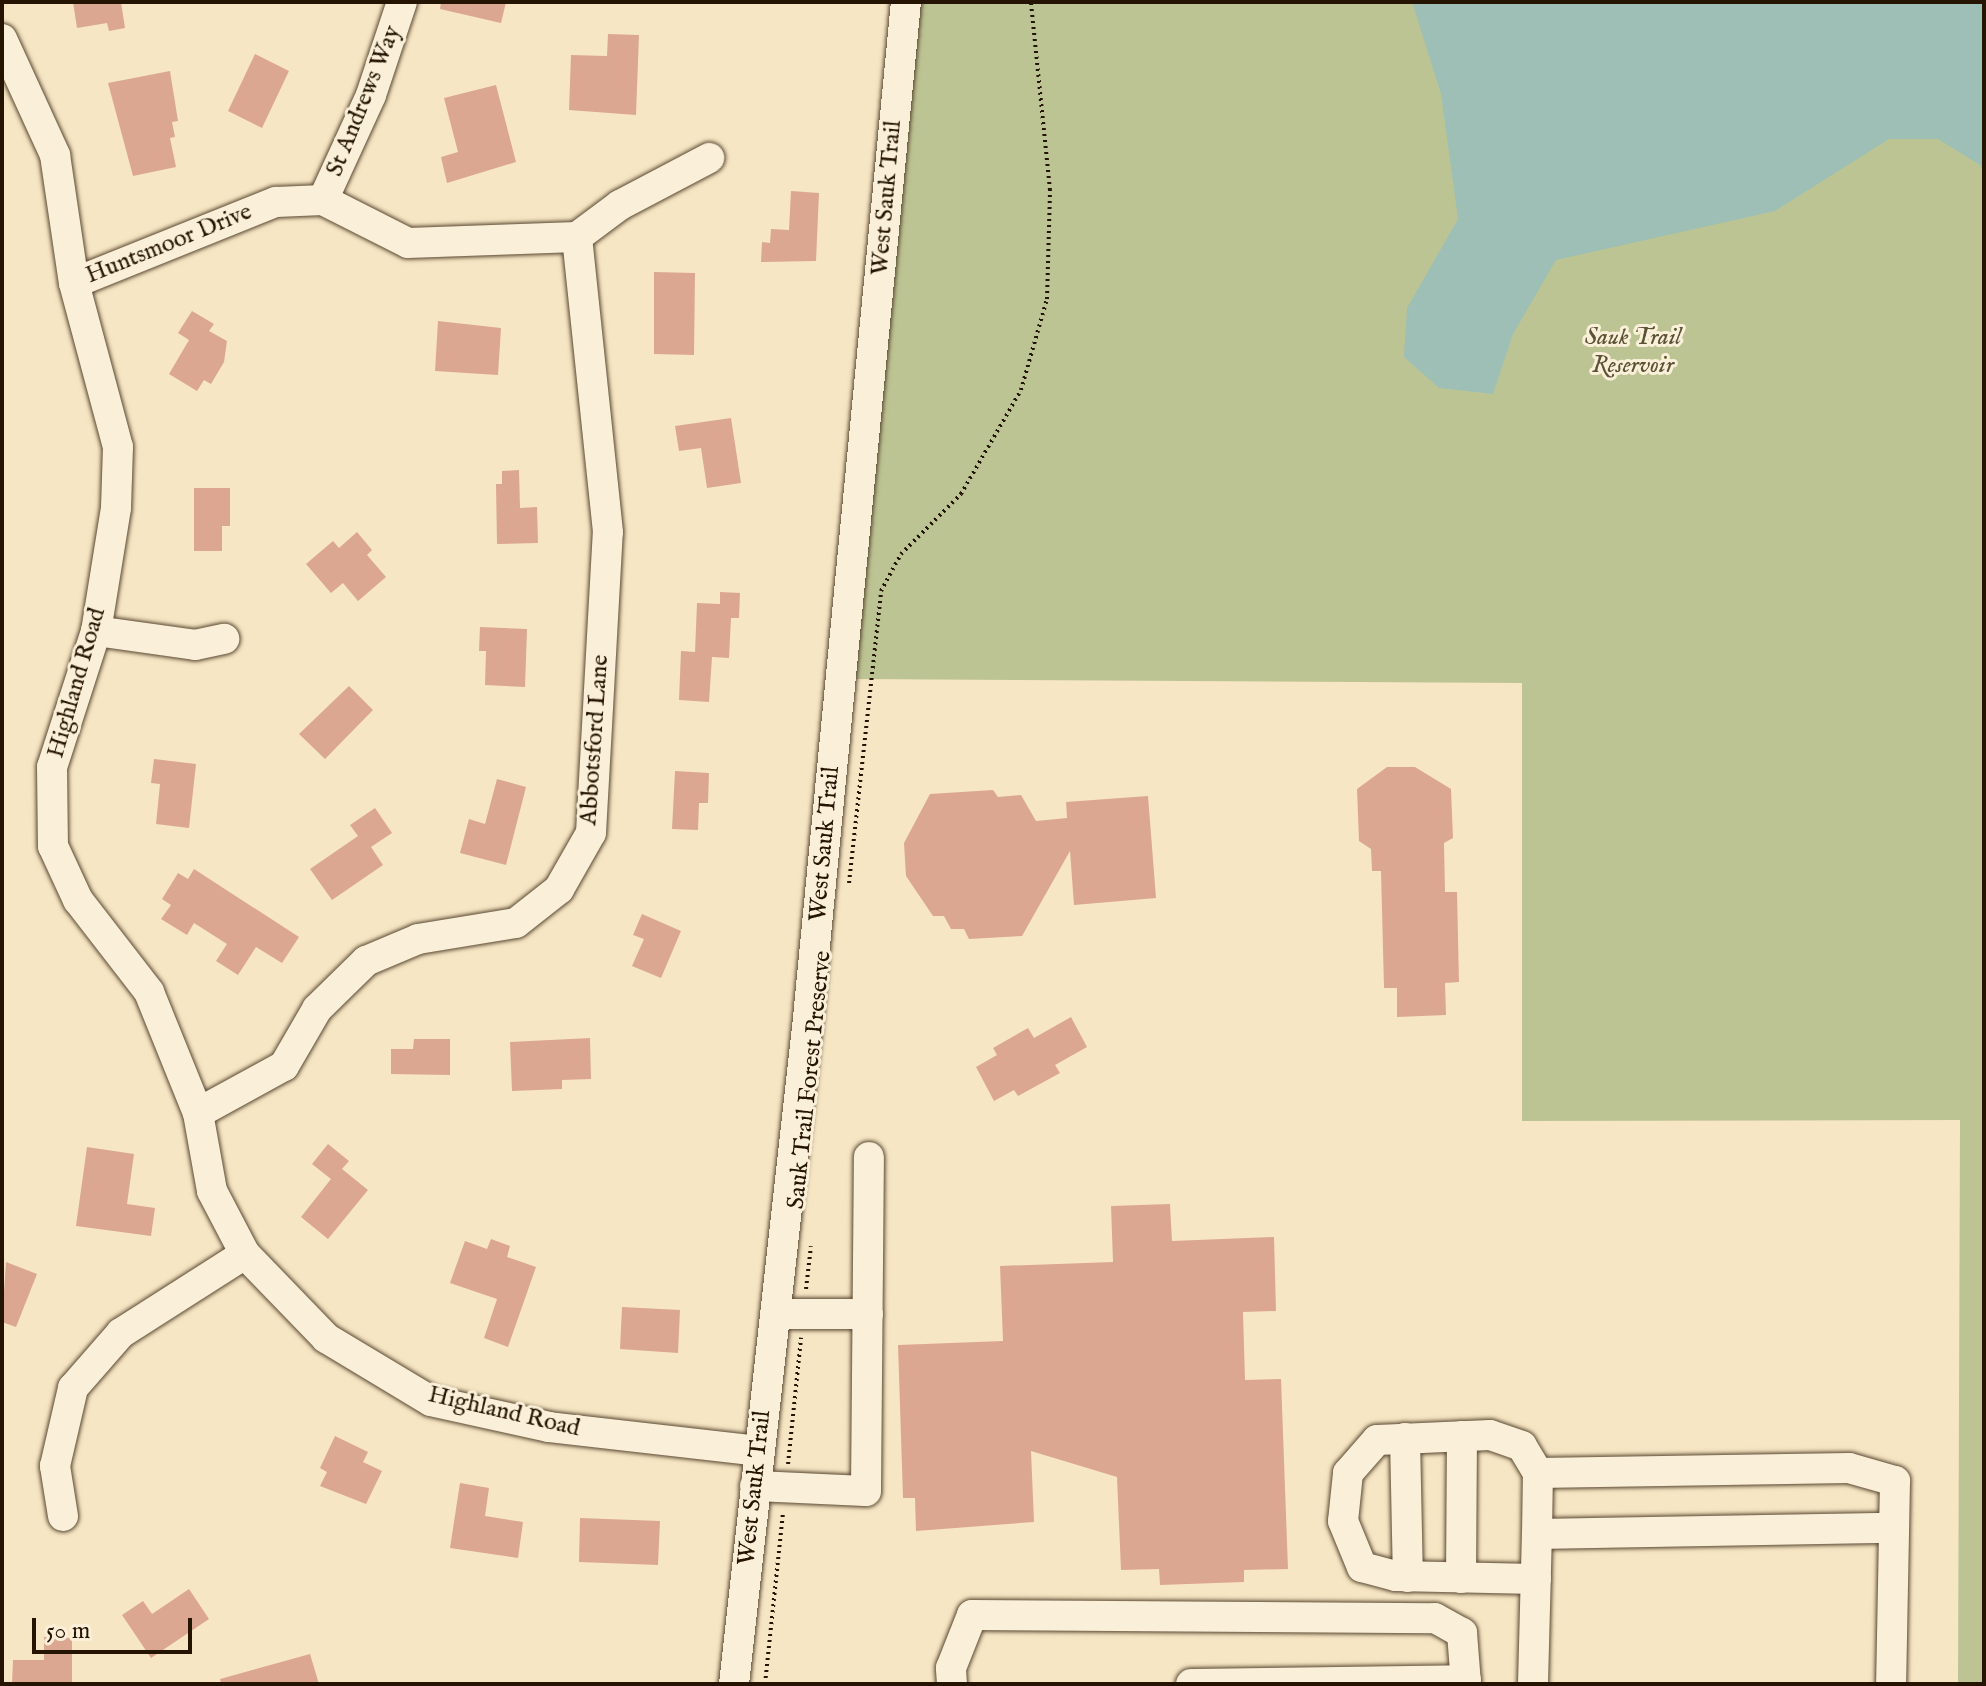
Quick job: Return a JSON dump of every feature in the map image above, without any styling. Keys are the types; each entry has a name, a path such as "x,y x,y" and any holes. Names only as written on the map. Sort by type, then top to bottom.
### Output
{"street":[{"name":"St Andrews Way","path":"323,200 371,95 402,2"},
{"name":"West Sauk Trail","path":"734,1684 770,1488 759,1451 789,1314 807,1028 906,2"},
{"name":"Highland Road","path":"2,39 55,155 74,283 118,447 116,508 96,631 52,767 53,846 78,900 149,992 198,1113 212,1191 245,1254 326,1338 431,1401 549,1427 759,1451"},
{"path":"577,237 620,205 709,158"},
{"name":"Huntsmoor Drive","path":"74,283 220,220 276,202 323,200 408,243 577,237"},
{"name":"Abbotsford Lane","path":"198,1113 284,1066 317,1009 366,961 418,939 516,923 559,889 591,833 608,532 577,237"},
{"path":"96,631 195,645 224,639"},
{"path":"770,1488 866,1491 869,1157"},
{"path":"63,1516 55,1466 73,1388 121,1333 245,1254"},
{"path":"789,1314 868,1314"},
{"path":"1533,1684 1536,1579 1538,1473 1522,1446 1490,1435 1377,1440 1348,1473 1343,1521 1362,1567 1408,1577 1536,1579"},
{"path":"1461,1578 1462,1436"},
{"path":"1405,1438 1408,1577"},
{"path":"1538,1473 1849,1468 1895,1481 1891,1528 1891,1684"},
{"path":"1537,1534 1891,1528"},
{"path":"952,1684 951,1668 972,1615 1435,1618 1462,1633 1466,1682 1191,1684"}],"path":[{"path":"848,894 881,591 901,554 961,494 1021,390 1047,299 1050,190 1031,2"},
{"name":"Sauk Trail Forest Preserve","path":"765,1684 770,1488 789,1314 812,1237"}],"green space":[{"name":"Sauk Trail Reservoir","path":"917,2 1984,2 1984,1684 1958,1684 1960,1120 1522,1121 1522,683 854,679"}],"water":[{"name":"Sauk Trail Reservoir","path":"1412,2 1984,2 1984,175 1980,165 1938,139 1889,139 1775,211 1556,260 1513,334 1493,394 1439,388 1404,357 1407,308 1458,219 1441,94"}],"building":[{"path":"73,2 121,2 125,28 109,31 107,23 77,28"},
{"path":"441,2 506,2 501,23 440,9"},
{"path":"608,34 639,35 636,115 569,110 571,55 607,56"},
{"path":"255,54 289,71 262,128 228,111"},
{"path":"170,71 178,121 172,122 175,137 170,138 176,167 133,176 108,83"},
{"path":"496,85 516,162 447,183 441,157 458,152 444,98"},
{"path":"791,191 819,193 816,261 761,262 762,242 770,243 771,229 789,230"},
{"path":"654,272 695,273 694,355 654,354"},
{"path":"192,311 214,324 209,331 227,341 224,362 211,384 204,380 197,391 169,374 189,340 178,333"},
{"path":"438,321 501,328 498,375 435,371"},
{"path":"731,418 741,483 707,488 701,448 679,451 675,426"},
{"path":"519,470 520,508 537,507 538,543 497,544 496,484 502,484 502,471"},
{"path":"194,488 230,488 230,526 222,526 222,551 194,551"},
{"path":"357,532 372,550 367,555 386,577 358,601 343,583 331,593 306,564 333,541 339,548"},
{"path":"720,592 740,593 739,618 731,618 729,658 712,657 709,702 679,700 681,651 695,652 697,603 720,604"},
{"path":"480,627 527,629 525,687 485,685 486,651 479,651"},
{"path":"349,686 373,710 325,759 299,734"},
{"path":"154,759 196,764 189,828 156,824 160,784 151,783"},
{"path":"1387,767 1415,767 1451,789 1453,838 1444,843 1445,892 1457,892 1459,982 1445,983 1446,1015 1397,1017 1397,988 1384,988 1381,871 1372,871 1371,849 1359,841 1357,789"},
{"path":"675,771 709,773 708,803 699,803 698,830 672,829"},
{"path":"497,779 526,787 506,865 460,853 469,819 485,824"},
{"path":"993,790 998,797 1021,795 1036,821 1067,818 1066,802 1148,796 1156,898 1074,905 1070,851 1022,936 969,939 964,929 951,929 944,916 933,916 906,876 904,843 930,794"},
{"path":"375,808 392,833 371,847 383,865 332,900 310,869 358,836 350,825"},
{"path":"194,869 299,937 282,963 256,947 238,975 216,961 227,944 194,923 187,935 161,919 171,905 162,899 178,873 188,879"},
{"path":"642,914 681,931 661,978 632,966 644,939 633,935"},
{"path":"1071,1017 1087,1047 1055,1065 1060,1073 1018,1096 1014,1090 994,1101 976,1067 997,1055 993,1048 1028,1028 1034,1038"},
{"path":"590,1038 591,1079 562,1080 562,1089 512,1091 510,1042"},
{"path":"414,1039 450,1039 450,1075 391,1074 391,1049 413,1049"},
{"path":"328,1144 349,1161 342,1169 368,1190 328,1239 301,1217 331,1179 312,1164"},
{"path":"87,1147 134,1154 127,1204 155,1208 151,1236 76,1226"},
{"path":"1170,1204 1172,1241 1274,1237 1276,1311 1243,1312 1245,1380 1281,1379 1288,1569 1244,1570 1244,1582 1160,1585 1159,1569 1121,1570 1117,1477 1031,1451 1034,1522 916,1531 915,1498 903,1498 898,1345 1003,1341 1000,1266 1113,1262 1111,1206"},
{"path":"491,1239 510,1246 507,1257 536,1267 508,1347 484,1338 497,1299 450,1283 465,1241 487,1249"},
{"path":"6,1262 37,1274 16,1327 2,1322"},
{"path":"622,1307 680,1310 678,1353 620,1349"},
{"path":"335,1436 368,1452 363,1462 382,1471 366,1504 320,1486 327,1472 320,1468"},
{"path":"460,1483 489,1488 485,1516 523,1522 518,1558 450,1548"},
{"path":"580,1518 660,1521 658,1565 579,1562"},
{"path":"189,1589 209,1619 151,1658 122,1615 143,1601 152,1614"},
{"path":"44,1637 72,1638 72,1684 12,1684 13,1660 44,1660"},
{"path":"310,1654 319,1684 221,1684 220,1679"}]}
